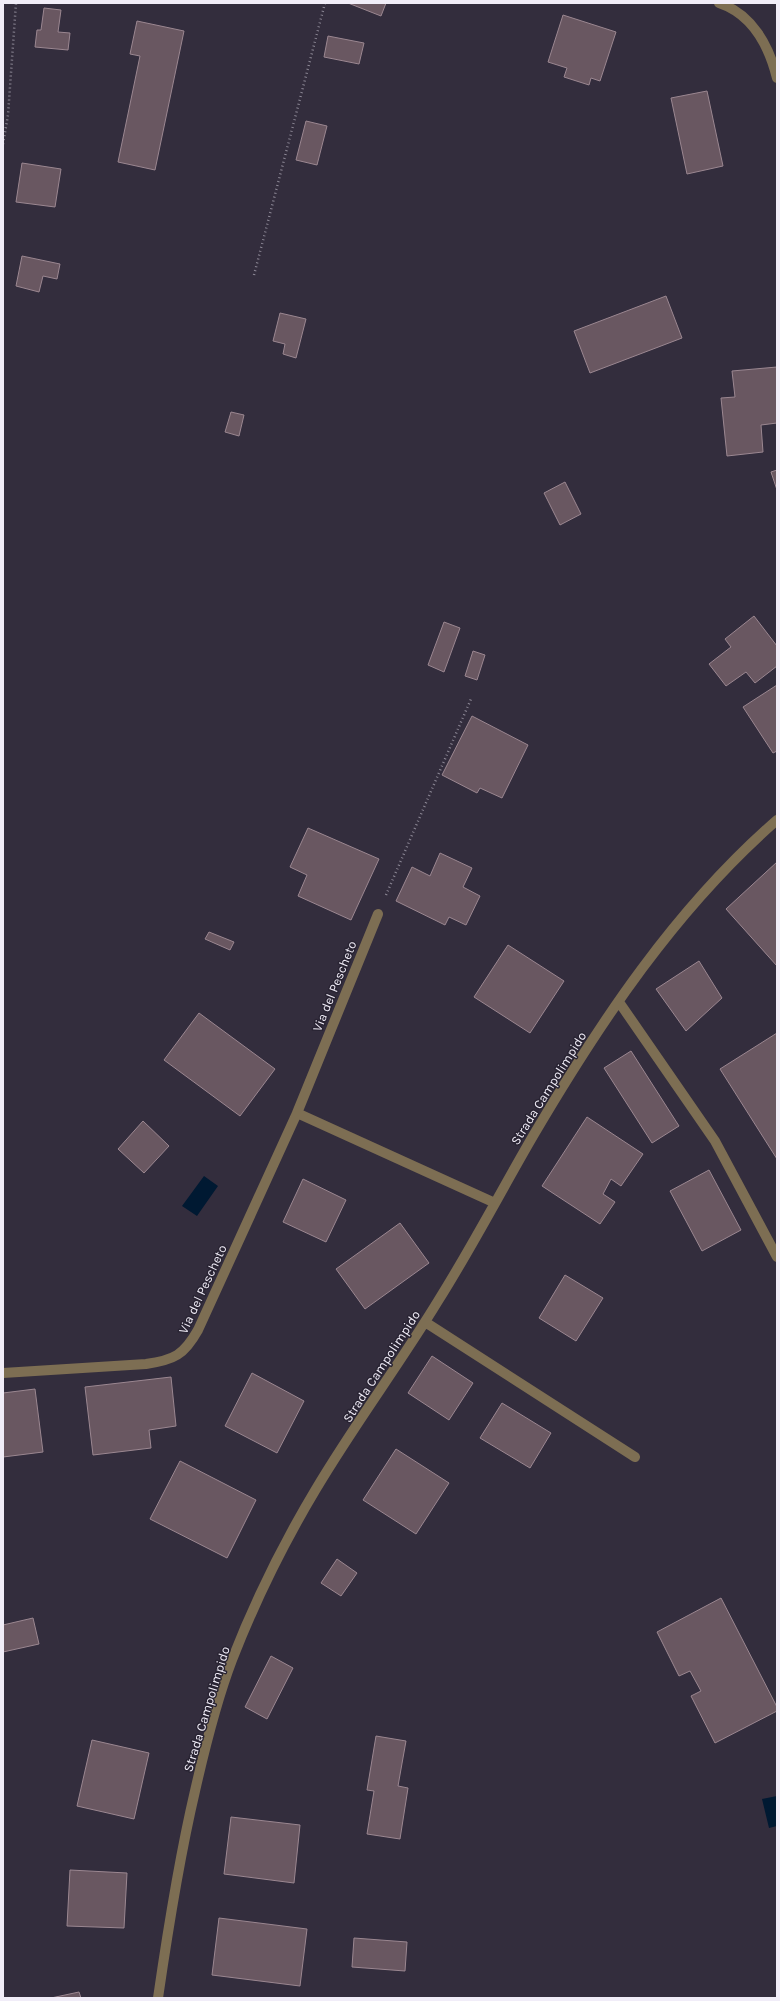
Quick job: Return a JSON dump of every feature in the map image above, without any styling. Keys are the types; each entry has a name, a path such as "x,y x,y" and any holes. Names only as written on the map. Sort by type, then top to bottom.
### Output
{"street":[{"path":"718,3 742,16 757,31 766,47 777,78"},
{"name":"Strada Campolimpido","path":"158,1998 186,1829 205,1748 231,1662 275,1563 317,1487 425,1322 555,1100 618,1002 682,918 738,857 777,820"},
{"name":"Via del Pescheto","path":"3,1373 146,1364 169,1359 182,1352 198,1330 297,1113 378,914"},
{"path":"618,1002 715,1141 777,1257"},
{"path":"297,1113 495,1203"},
{"path":"425,1322 635,1457"}],"path":[{"path":"3,144 8,114 16,3"},
{"path":"254,275 325,3"},
{"path":"378,914 472,699"}],"water":[{"path":"204,1176 218,1186 197,1216 182,1206"},
{"path":"777,1796 777,1826 769,1828 762,1799"}],"building":[{"path":"348,3 386,3 381,16"},
{"path":"44,8 61,10 58,32 70,33 68,50 35,47 37,30 41,30"},
{"path":"563,15 616,32 600,81 591,78 589,85 564,77 567,68 548,62"},
{"path":"137,21 184,31 155,170 118,162 140,56 130,54"},
{"path":"328,36 364,43 359,64 324,57"},
{"path":"707,91 723,166 687,174 671,98"},
{"path":"306,121 327,126 317,165 296,160"},
{"path":"22,163 61,169 55,207 16,202"},
{"path":"22,256 60,264 57,279 43,276 39,292 16,286"},
{"path":"666,296 682,338 590,373 574,331"},
{"path":"280,313 306,319 296,358 283,354 285,344 273,341"},
{"path":"777,367 777,423 761,425 763,452 727,456 721,398 735,397 732,371"},
{"path":"231,412 244,415 239,436 225,432"},
{"path":"777,470 777,490 771,472"},
{"path":"565,482 581,514 560,525 544,493"},
{"path":"754,616 777,646 777,666 755,683 746,672 726,686 709,664 731,647 725,639"},
{"path":"444,622 460,628 444,672 428,665"},
{"path":"473,651 485,655 477,680 465,676"},
{"path":"777,685 777,751 773,753 743,707"},
{"path":"472,716 528,745 502,798 480,788 477,793 442,775"},
{"path":"308,828 379,859 351,920 298,896 307,875 290,867"},
{"path":"440,853 472,868 463,887 480,896 466,925 449,917 445,925 396,901 412,867 430,876"},
{"path":"777,862 777,966 726,909"},
{"path":"209,932 234,942 230,950 205,939"},
{"path":"508,945 564,981 530,1033 474,997"},
{"path":"699,961 722,998 686,1031 656,989"},
{"path":"199,1013 275,1069 240,1116 164,1060"},
{"path":"777,1033 777,1159 720,1069"},
{"path":"631,1051 679,1126 652,1143 604,1068"},
{"path":"587,1117 643,1154 621,1186 611,1179 603,1194 615,1202 600,1224 542,1186"},
{"path":"143,1121 169,1146 144,1173 118,1149"},
{"path":"709,1170 741,1230 702,1251 670,1191"},
{"path":"303,1179 346,1200 326,1242 283,1222"},
{"path":"400,1223 429,1263 365,1309 336,1269"},
{"path":"565,1275 603,1298 576,1341 539,1318"},
{"path":"432,1356 473,1383 449,1420 408,1393"},
{"path":"252,1373 304,1401 277,1453 225,1426"},
{"path":"171,1377 176,1426 149,1430 151,1448 93,1455 85,1387"},
{"path":"35,1389 43,1452 3,1457 3,1393"},
{"path":"502,1403 551,1433 530,1468 480,1438"},
{"path":"396,1449 449,1483 416,1534 363,1500"},
{"path":"180,1461 256,1500 227,1558 150,1519"},
{"path":"337,1559 357,1573 341,1596 321,1583"},
{"path":"721,1598 777,1707 777,1711 715,1743 691,1696 701,1691 690,1671 679,1676 657,1632"},
{"path":"33,1618 39,1644 3,1652 3,1625"},
{"path":"271,1656 293,1668 267,1719 245,1707"},
{"path":"376,1736 406,1741 398,1786 408,1788 400,1839 367,1834 374,1791 367,1790"},
{"path":"92,1740 149,1753 134,1819 77,1806"},
{"path":"231,1817 300,1825 294,1883 224,1874"},
{"path":"70,1870 127,1873 124,1928 67,1926"},
{"path":"219,1918 307,1929 300,1986 212,1975"},
{"path":"354,1938 407,1942 405,1971 352,1967"},
{"path":"79,1992 81,1998 51,1998"}]}
